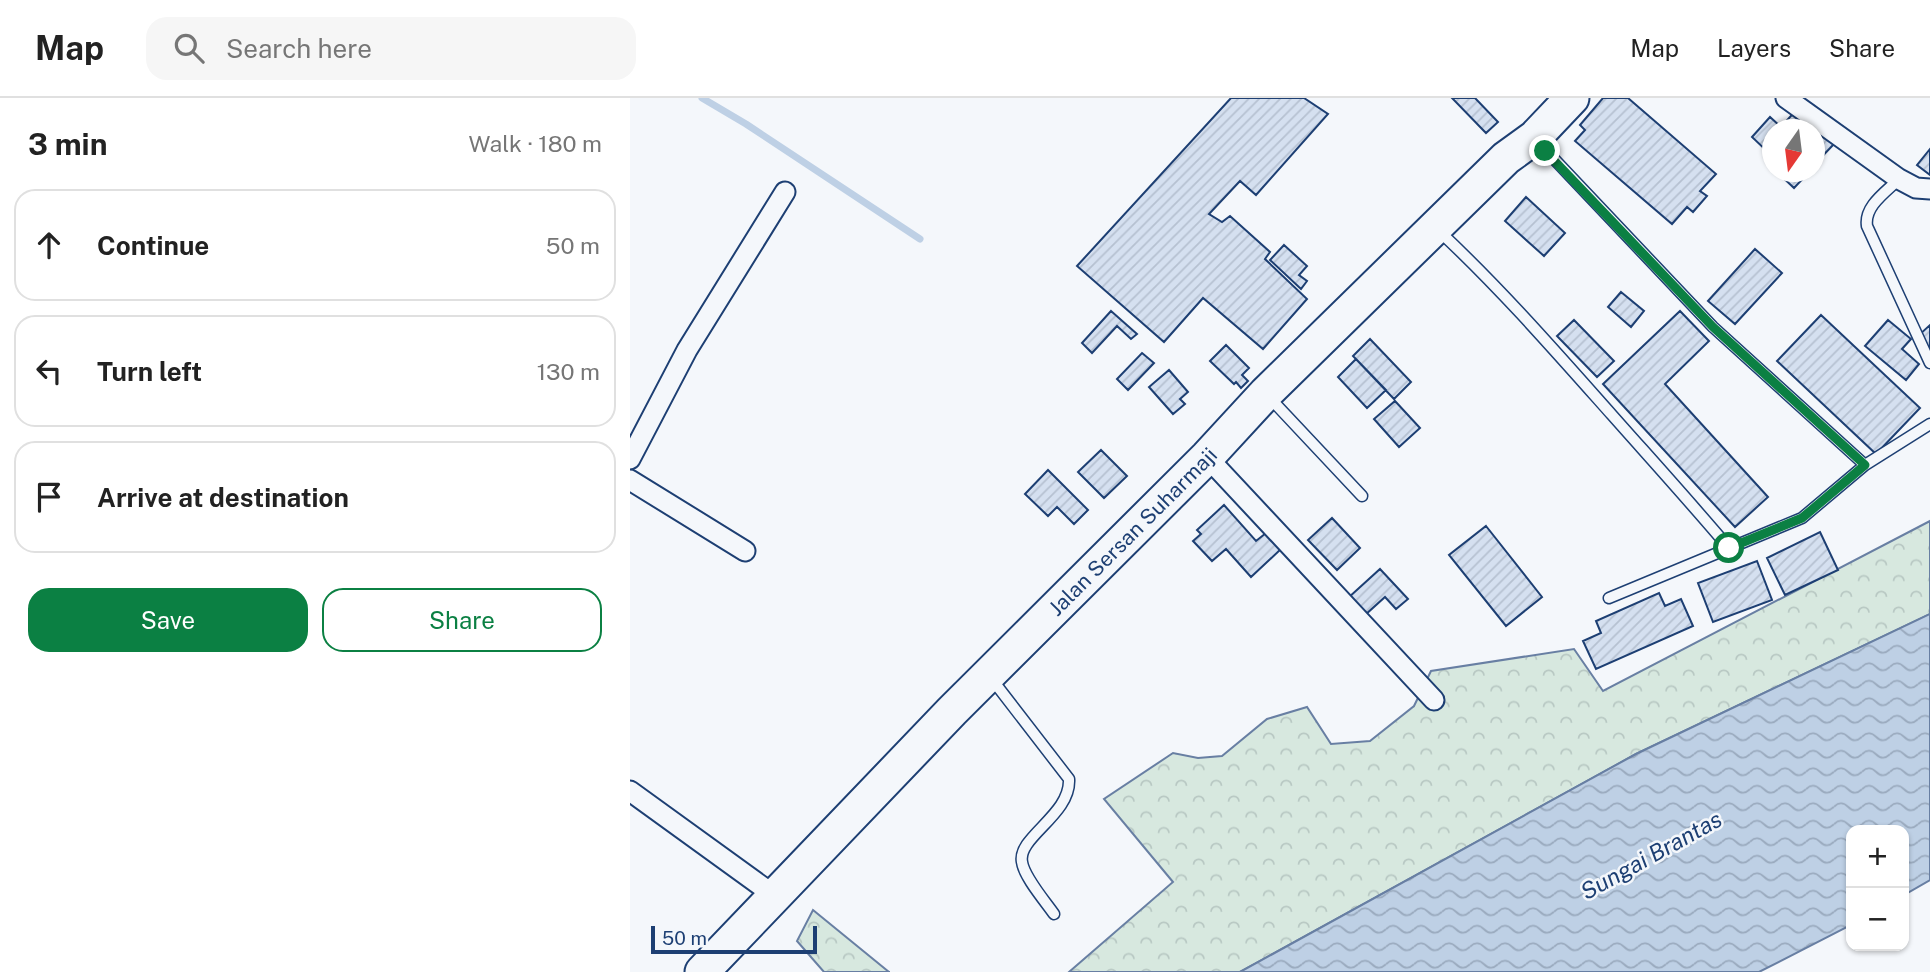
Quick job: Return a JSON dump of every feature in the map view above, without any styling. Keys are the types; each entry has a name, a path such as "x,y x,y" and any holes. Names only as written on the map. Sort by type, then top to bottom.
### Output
{"highway":[{"name":"Jalan Sersan Suharmaji","path":"702,972 907,757 1207,457 1266,393 1506,158 1535,137 1572,98"}],"street":[{"path":"1786,98 1899,179 1916,188 1930,189"},
{"path":"630,459 687,350 785,192"},
{"path":"1207,457 1434,699"},
{"path":"630,480 745,551"},
{"path":"630,791 775,896"}],"lane":[{"path":"1535,137 1545,151 1713,327 1865,465"},
{"path":"1899,179 1871,206 1867,226 1930,363"},
{"path":"1436,228 1557,352 1729,548"},
{"path":"1266,393 1362,496"},
{"path":"1609,598 1802,518 1865,465 1930,424"},
{"path":"989,675 1069,779 1067,799 1023,850 1021,861 1054,914"}],"green space":[{"path":"1930,521 1930,614 1636,754 1240,972 1069,972 1173,882 1104,799 1173,753 1198,758 1222,756 1267,719 1307,707 1331,744 1370,741 1414,706 1431,671 1574,649 1603,691"},
{"path":"813,910 889,972 824,972 797,941"}],"water":[{"name":"Sungai Brantas","path":"1930,614 1930,880 1909,892 1909,825 1846,825 1846,928 1759,972 1240,972 1636,754"}],"building":[{"path":"1231,98 1304,98 1328,114 1256,195 1240,181 1209,214 1222,222 1230,216 1270,252 1265,259 1307,299 1263,349 1203,298 1164,342 1077,266"},
{"path":"1452,98 1475,98 1498,122 1486,133"},
{"path":"1603,98 1628,98 1716,174 1700,191 1707,196 1693,212 1687,207 1672,224 1575,141 1585,130 1580,125"},
{"path":"1798,108 1806,119 1788,119"},
{"path":"1762,126 1762,146 1752,137"},
{"path":"1825,137 1835,143 1825,153"},
{"path":"1930,149 1930,175 1917,165"},
{"path":"1788,182 1800,182 1794,188"},
{"path":"1526,197 1565,233 1544,256 1505,221"},
{"path":"1284,245 1307,266 1299,275 1307,281 1301,289 1270,260"},
{"path":"1755,249 1782,273 1735,324 1708,301"},
{"path":"1621,292 1644,311 1631,327 1608,307"},
{"path":"1111,311 1137,334 1131,339 1117,326 1092,353 1082,343"},
{"path":"1680,311 1709,341 1665,384 1768,497 1735,527 1603,384"},
{"path":"1821,315 1920,408 1876,454 1777,361"},
{"path":"1574,320 1614,361 1597,377 1557,336"},
{"path":"1888,320 1911,339 1902,349 1919,364 1906,380 1865,346"},
{"path":"1930,325 1930,349 1918,336"},
{"path":"1370,339 1411,382 1394,399 1353,356"},
{"path":"1226,345 1249,368 1242,375 1248,381 1241,388 1210,361"},
{"path":"1142,353 1154,363 1128,390 1117,379"},
{"path":"1356,359 1386,390 1367,408 1338,377"},
{"path":"1169,370 1188,392 1180,399 1185,404 1173,414 1149,387"},
{"path":"1395,401 1420,428 1399,447 1374,419"},
{"path":"1101,450 1127,476 1104,498 1078,472"},
{"path":"1048,470 1088,510 1074,524 1057,507 1048,516 1025,494"},
{"path":"1224,505 1256,541 1266,533 1281,549 1251,577 1226,549 1212,561 1193,541 1201,534 1197,530"},
{"path":"1332,518 1360,548 1337,570 1308,540"},
{"path":"1486,526 1542,597 1506,626 1449,555"},
{"path":"1820,532 1838,570 1785,595 1767,558"},
{"path":"1757,561 1772,600 1713,622 1698,583"},
{"path":"1380,569 1408,599 1396,609 1385,597 1365,615 1348,598"},
{"path":"1659,593 1665,606 1681,599 1693,626 1596,669 1583,641 1601,633 1596,621"}],"waterway":[{"path":"702,98 920,239"}],"route":[{"path":"1545,151 1713,327 1865,465 1802,518 1729,548"}]}
